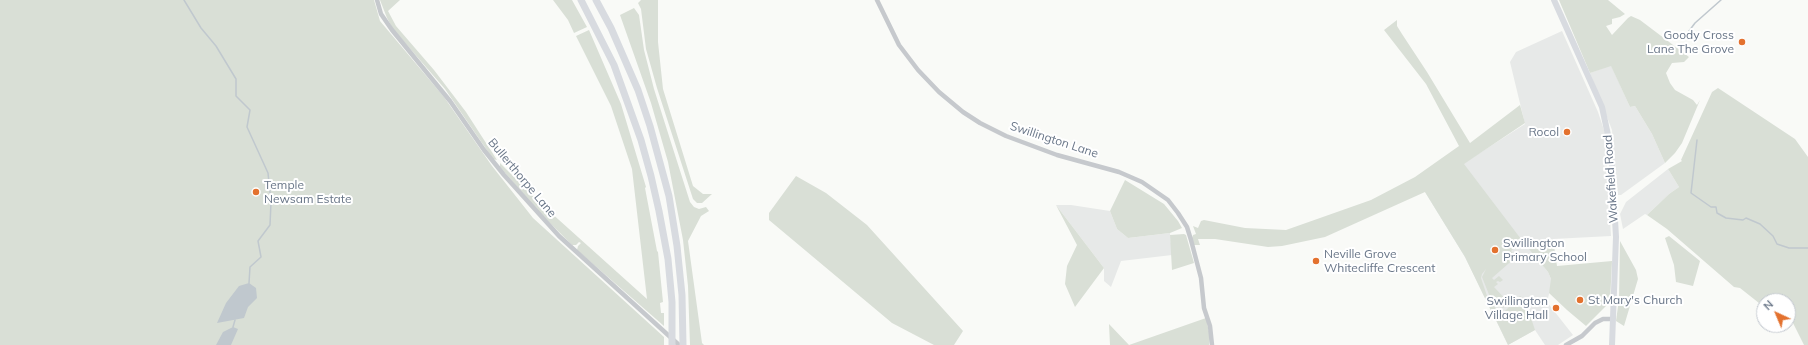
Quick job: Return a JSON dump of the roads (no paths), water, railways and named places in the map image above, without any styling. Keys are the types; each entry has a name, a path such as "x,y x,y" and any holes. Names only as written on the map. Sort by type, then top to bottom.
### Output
{"highway":[{"path":"581,0 614,65 641,140 651,176 668,259 672,302 672,345"},
{"path":"596,0 614,35 638,90 650,126 669,196 677,246 682,295 683,345"}],"main road":[{"name":"Wakefield Road","path":"1554,0 1602,107 1611,149 1616,237 1612,345"}],"street":[{"name":"Bullerthorpe Lane","path":"377,0 382,14 392,30 450,101 484,150 504,175 559,236 679,345"},
{"name":"Swillington Lane","path":"877,0 899,45 918,70 939,92 963,112 980,123 1012,138 1057,155 1119,172 1142,182 1168,200 1187,227 1201,278 1202,300 1210,326 1212,345"},
{"path":"1566,345 1582,336 1595,323 1602,319 1612,319"}],"waterway":[{"path":"184,0 201,28 216,46 236,79 236,96 250,110 247,127 268,173 271,202 270,225 258,241 261,257 250,267 249,283"},
{"path":"1689,31 1695,23 1721,0"},
{"path":"1697,140 1691,193 1711,207 1716,207 1717,213 1726,218 1743,220 1746,218 1760,224 1773,236 1777,244 1789,248 1808,248"},
{"path":"233,327 235,320"}],"place":[{"name":"Goody Cross Lane The Grove","path":"1742,42"},
{"name":"Rocol","path":"1567,132"},
{"name":"Temple Newsam Estate","path":"256,192"},
{"name":"Swillington Primary School","path":"1495,250"},
{"name":"Neville Grove Whitecliffe Crescent","path":"1316,261"},
{"name":"St Mary's Church","path":"1580,300"},
{"name":"Swillington Village Hall","path":"1556,308"}]}
